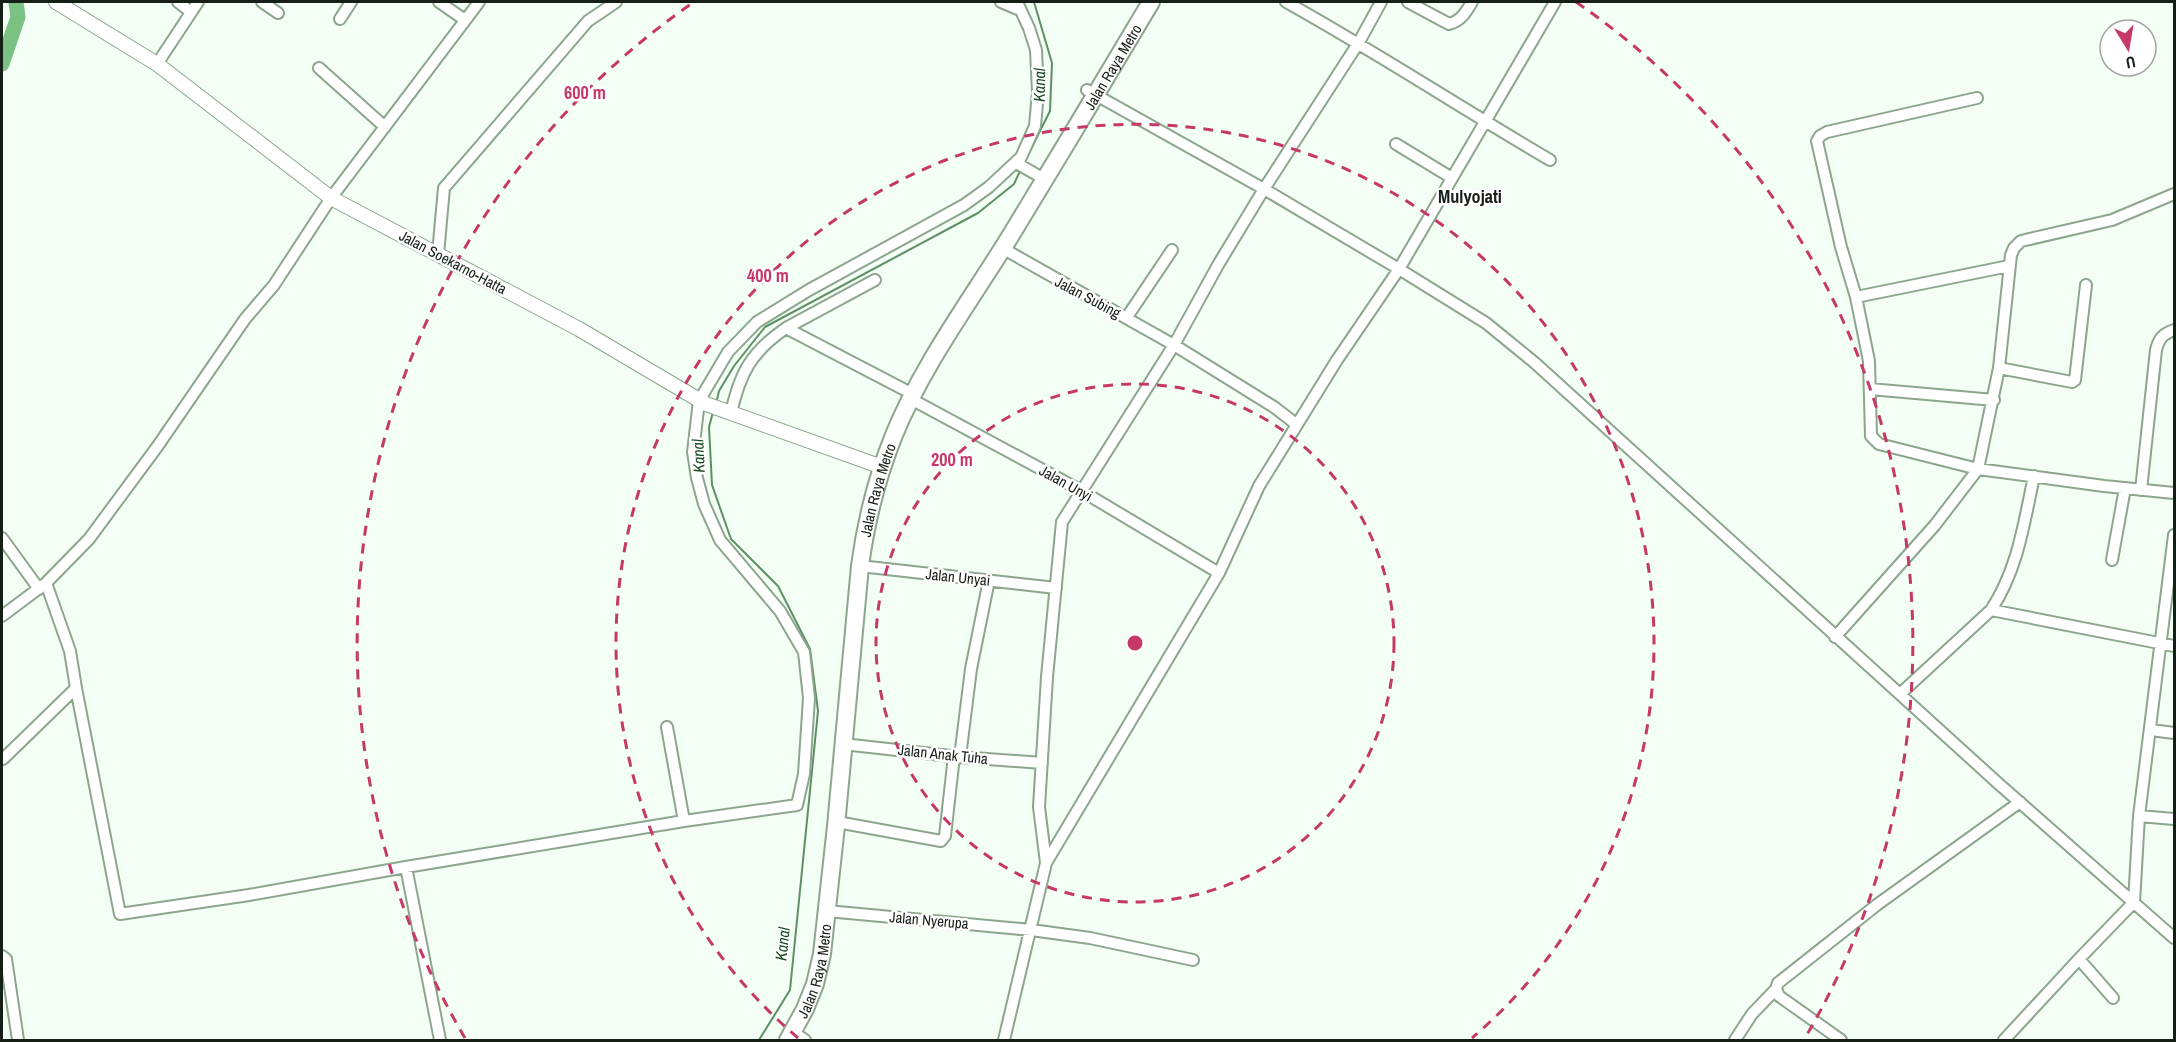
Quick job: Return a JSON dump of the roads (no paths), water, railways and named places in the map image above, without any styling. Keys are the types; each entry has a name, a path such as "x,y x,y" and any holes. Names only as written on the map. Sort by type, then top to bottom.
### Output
{"highway":[{"path":"791,1038 796,1007 812,956 828,827 832,744 851,565 856,534 878,466 908,395 960,298 1091,92 1138,2"},
{"name":"Jalan Raya Metro","path":"908,395 1002,248 1091,92 1151,2"},
{"name":"Jalan Raya Metro","path":"791,1038 805,1009 822,954 837,822 860,566 878,466"}],"main road":[{"name":"Jalan Soekarno-Hatta","path":"56,2 157,64 331,198 579,329 703,402 878,466"}],"street":[{"path":"178,2 191,12"},
{"path":"157,64 198,2"},
{"path":"262,2 278,13"},
{"path":"340,19 351,2"},
{"path":"439,2 465,20"},
{"path":"2,616 43,586 89,539 245,319 273,285 331,198 479,2"},
{"path":"438,254 444,188 588,21 616,2"},
{"path":"2,537 43,586 70,651 120,914 249,896 406,867 684,821 797,805 804,774 809,698 804,652 780,611 720,540 704,504 693,452 703,402 728,352 757,322 808,290 964,205 1020,162 1035,126 1038,92 1036,50 1019,6 1001,2"},
{"path":"1286,2 1359,42 1550,160"},
{"path":"1046,863 1039,807 1047,677 1062,522 1080,490 1174,345 1264,189 1359,42 1381,2"},
{"path":"1408,2 1449,24 1462,17 1472,2"},
{"path":"1004,1041 1046,863 1219,573 1258,486 1296,424 1399,269 1486,122 1525,49 1555,2"},
{"path":"319,68 385,127"},
{"path":"1091,92 1264,189 1486,323 1535,363 2000,786 2175,938"},
{"path":"1977,98 1827,132 1818,138 1817,144 1822,167 1856,297 1869,361 1870,431 1876,442 1978,469 2175,493"},
{"path":"1396,144 1452,178"},
{"path":"1020,162 1037,175"},
{"path":"1835,637 1935,525 1978,469 1994,400 2009,266 2014,248 2021,241 2112,220 2175,194"},
{"name":"Jalan Subing","path":"1002,248 1174,345 1275,407 1296,424"},
{"path":"1127,317 1172,250"},
{"path":"1856,297 2009,266"},
{"path":"728,412 738,384 762,345 786,328 875,280"},
{"path":"1999,368 2072,382 2075,380 2086,285"},
{"name":"Jalan Unyi","path":"786,328 1080,490 1219,573"},
{"path":"2140,489 2156,350 2159,340 2165,333 2175,330"},
{"path":"1870,389 1994,400"},
{"path":"1900,694 1991,610 2015,565 2034,476"},
{"path":"2112,560 2125,488"},
{"path":"2004,1041 2134,902 2139,816 2175,535"},
{"name":"Jalan Unyai","path":"860,566 1056,588"},
{"path":"837,822 941,841 945,836 971,669 989,580"},
{"path":"1991,610 2175,646"},
{"path":"2,758 76,688"},
{"path":"667,727 684,821"},
{"path":"2151,730 2175,733"},
{"name":"Jalan Anak Tuha","path":"843,744 957,757 1042,763"},
{"path":"1735,1041 1752,1014 1778,983 1878,904 2020,802"},
{"path":"2139,816 2175,819"},
{"path":"406,867 440,1041"},
{"name":"Jalan Nyerupa","path":"827,910 1090,938 1193,960"},
{"path":"2,956 6,959 18,1041"},
{"path":"2079,959 2113,998"},
{"path":"1776,988 1779,996 1841,1041"}],"waterway":[{"path":"2,64 18,17 16,2"},
{"name":"Kanal","path":"1025,161 1050,111 1052,63 1034,2"},
{"name":"Kanal","path":"716,404 719,391 734,366 765,327 978,213 1014,184 1021,169"},
{"name":"Kanal","path":"713,412 709,427 712,485 731,539 778,586 810,649 818,711 790,990 759,1040"}],"district":[{"name":"Mulyojati","path":"1470,196"}]}
